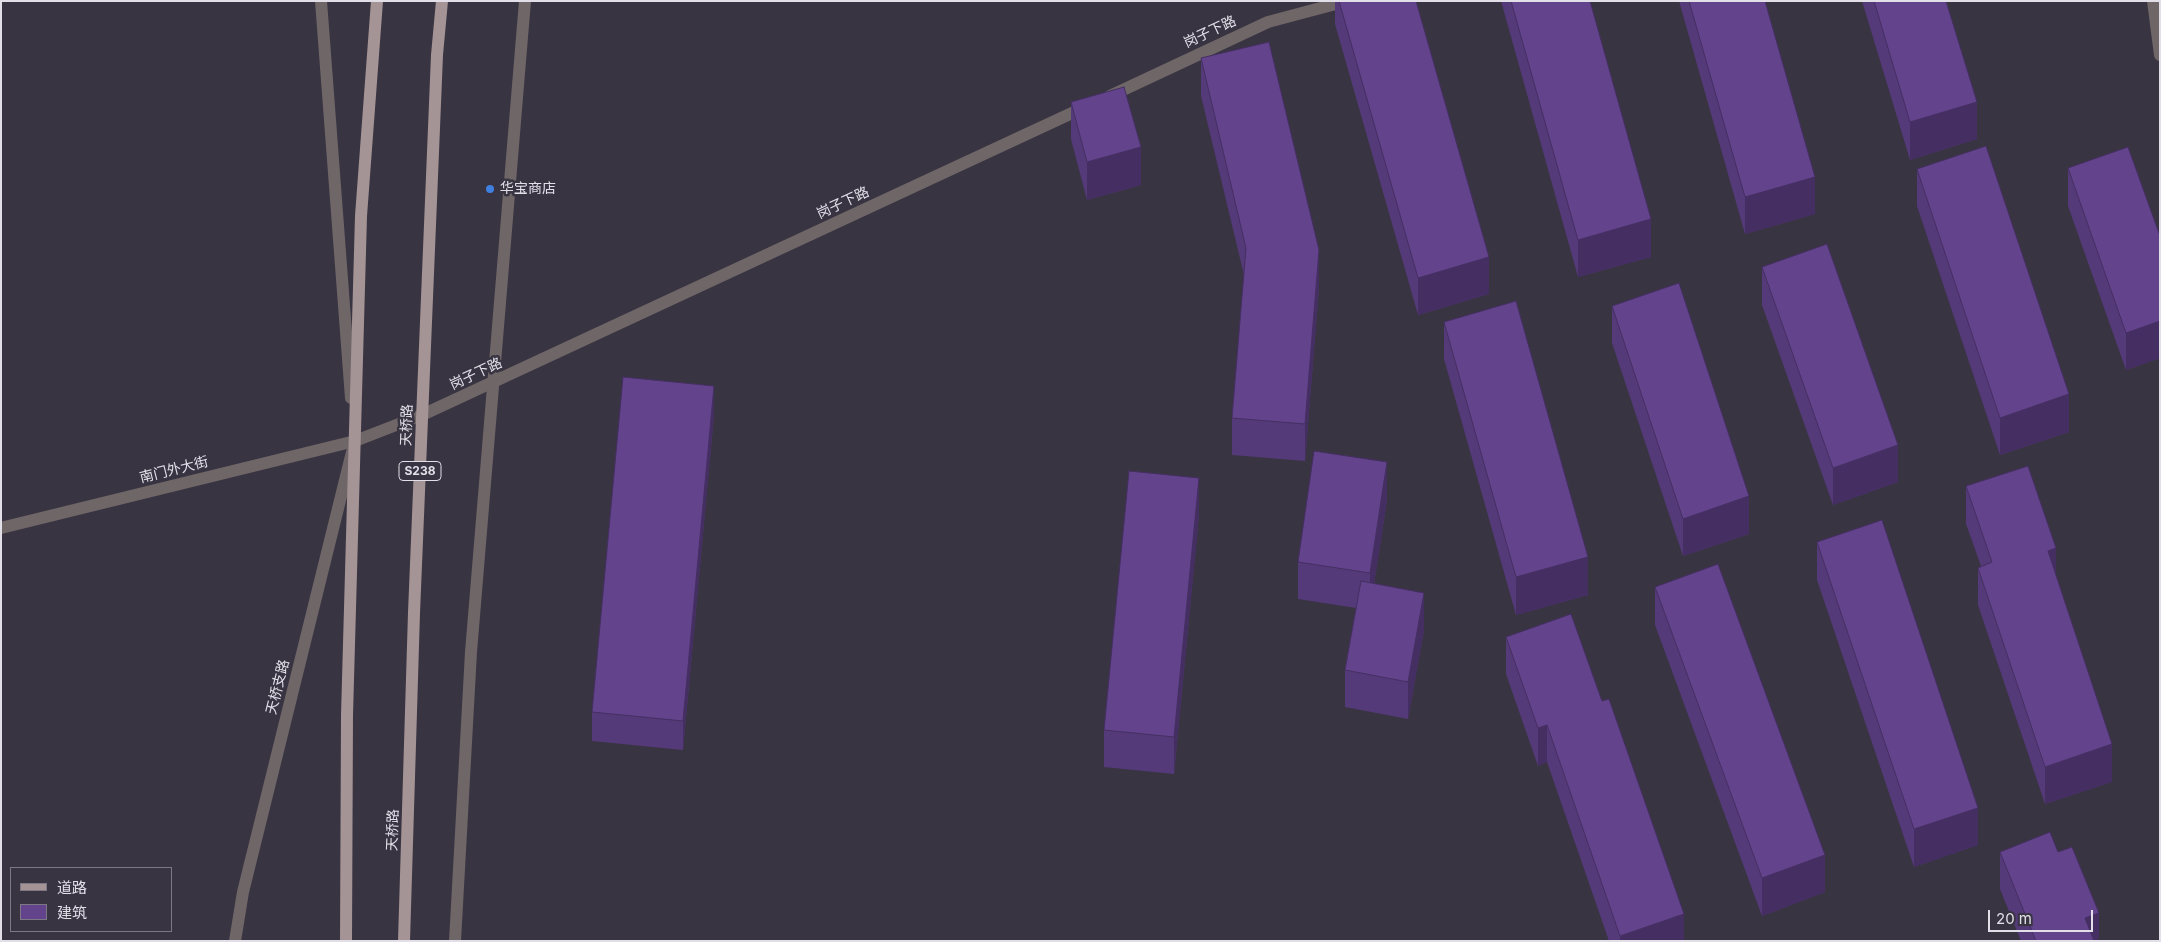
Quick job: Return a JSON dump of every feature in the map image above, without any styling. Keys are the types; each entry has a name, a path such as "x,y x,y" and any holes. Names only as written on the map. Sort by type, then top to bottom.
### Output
{"main road":[{"path":"346,941 347,715 361,216 377,1"},
{"name":"天桥路","path":"404,941 436,64 442,1"}],"street":[{"name":"天桥支路","path":"235,941 242,892 355,441 321,1"},
{"path":"455,941 471,652 525,1"},
{"name":"岗子下路","path":"355,441 422,415 494,382 1268,22 1347,1"},
{"path":"2153,1 2160,55"},
{"name":"南门外大街","path":"1,528 355,441"}],"building":[{"path":"1339,1 1416,1 1489,257 1418,278"},
{"path":"1511,1 1590,1 1651,219 1578,240"},
{"path":"1689,1 1765,1 1815,177 1745,197"},
{"path":"1874,1 1946,1 1977,102 1910,122"},
{"path":"1269,42 1319,250 1305,424 1232,418 1246,248 1201,58"},
{"path":"1124,87 1141,147 1087,162 1071,102"},
{"path":"1986,146 2069,394 2000,418 1917,169"},
{"path":"2128,147 2160,236 2160,321 2126,333 2068,168"},
{"path":"1827,244 1898,445 1833,468 1762,267"},
{"path":"1679,283 1749,496 1683,519 1612,306"},
{"path":"1516,301 1588,557 1516,577 1444,322"},
{"path":"623,377 714,386 683,721 592,712"},
{"path":"1314,451 1387,462 1370,573 1298,562"},
{"path":"2028,466 2056,548 2048,551 2112,744 2045,767 1978,568 1992,562 1966,486"},
{"path":"1129,471 1199,478 1174,737 1104,730"},
{"path":"1882,520 1978,808 1914,829 1817,542"},
{"path":"1718,564 1825,855 1762,878 1655,587"},
{"path":"1361,581 1424,593 1408,682 1345,670"},
{"path":"1571,614 1602,701 1609,699 1684,914 1620,936 1547,725 1538,728 1506,637"},
{"path":"2050,832 2058,852 2072,847 2099,913 2085,918 2094,941 2036,941 2000,852"}],"place":[{"name":"华宝商店","path":"490,189"}]}
